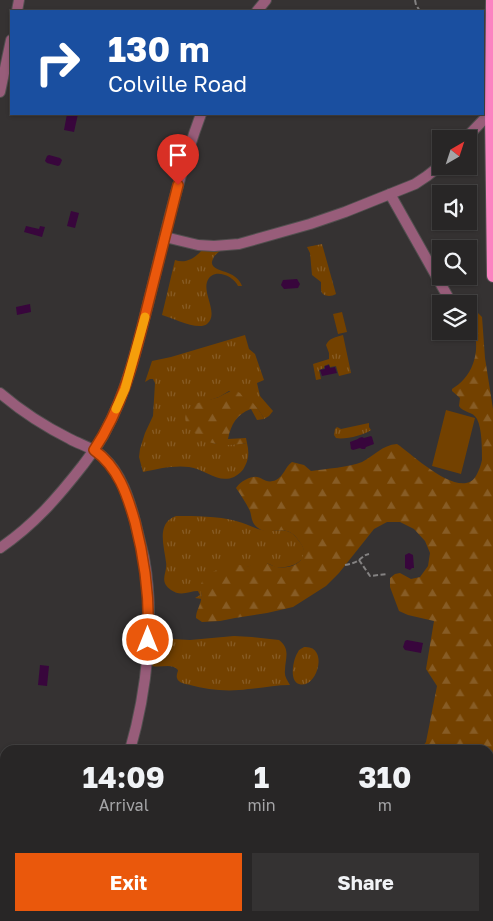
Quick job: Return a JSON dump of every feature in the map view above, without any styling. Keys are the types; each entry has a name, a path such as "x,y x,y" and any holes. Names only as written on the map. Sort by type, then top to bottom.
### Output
{"main road":[{"path":"492,0 492,94 490,112 493,276"}],"street":[{"path":"258,10 266,0"},
{"path":"0,92 10,45"},
{"path":"473,130 490,112"},
{"path":"0,548 42,514 62,492 106,431 125,389 185,160 200,115"},
{"path":"165,236 198,245 239,244 310,224 415,184 432,172"},
{"path":"390,194 447,295"},
{"path":"0,394 44,424 102,456 123,486 130,503 140,541 148,598 148,654 140,710 131,745"}],"path":[{"path":"345,565 369,554"},
{"path":"359,560 370,576 370,581"},
{"path":"370,576 388,574"}],"green space":[{"path":"322,244 336,294 332,296 323,294 321,282 312,275 310,253 307,247"},
{"path":"202,250 221,250 214,256 212,265 235,276 242,286 238,286 232,279 222,274 210,277 206,287 212,315 207,324 203,326 192,325 162,315 175,260 190,260"},
{"path":"342,312 347,332 338,334 333,314"},
{"path":"477,312 482,317 485,358 493,409 493,745 424,745 426,742 437,686 426,669 434,621 399,611 390,587 390,578 395,574 400,573 411,579 420,577 428,566 430,553 425,541 414,529 400,522 387,522 374,529 339,573 326,586 293,607 220,621 202,622 196,618 201,598 201,584 206,577 220,568 236,564 249,566 262,562 272,566 287,567 296,564 302,559 304,551 294,535 283,530 263,531 254,524 250,511 236,488 240,483 251,477 259,477 268,481 276,480 292,462 304,465 311,471 351,465 362,462 387,446 397,444 437,474 461,483 470,482 477,474 482,460 480,428 475,416 459,406 460,398 452,389 470,371 474,362"},
{"path":"245,335 249,349 255,354 264,380 257,383 260,396 273,411 264,419 254,405 229,391 219,397 192,406 212,443 247,443 248,458 243,469 239,474 228,479 222,479 189,467 143,472 139,457 140,449 153,416 155,383 153,379 145,382 152,361"},
{"path":"343,335 351,373 339,376 336,366 330,367 329,364 319,370 321,379 316,380 313,364 329,359 327,343 333,338"},
{"path":"234,390 253,403 264,419 257,420 251,409 235,420 228,439 246,438 247,443 221,445 212,443 203,439 189,428 185,419 191,406"},
{"path":"446,410 475,418 461,474 432,466"},
{"path":"369,423 371,430 364,434 344,438 336,438 334,435 337,427 341,429"},
{"path":"176,516 221,518 267,531 286,531 295,536 301,543 304,556 297,563 286,567 275,567 261,563 246,567 201,590 202,599 195,598 200,595 198,591 175,592 167,587 164,580 166,566 163,536 166,524"},
{"path":"234,636 279,640 283,643 286,651 285,674 290,685 233,690 211,689 180,682 177,677 178,670 176,668 152,666 155,638 190,640"},
{"path":"304,647 312,648 317,653 319,659 318,667 311,680 305,684 299,684 294,679 293,664 298,651"}],"shaded area":[{"path":"67,115 78,115 74,132 64,130"},
{"path":"49,155 60,158 62,160 60,165 47,163 45,161"},
{"path":"71,211 79,213 75,228 67,226"},
{"path":"26,226 39,229 40,226 45,227 42,237 24,232"},
{"path":"297,279 300,284 298,288 284,289 281,285 283,280"},
{"path":"30,304 31,312 17,315 16,307"},
{"path":"329,365 330,368 335,367 337,373 322,376 320,370 325,369 325,366"},
{"path":"371,436 374,444 365,449 351,449 350,442 362,437"},
{"path":"409,553 413,555 414,568 410,570 405,568 405,555"},
{"path":"407,640 423,643 421,653 405,650 403,647"},
{"path":"40,665 49,666 47,686 38,685"}],"slow traffic":[{"path":"116,409 125,389 145,317"}],"route":[{"path":"148,640 148,598 144,559 130,503 123,486 108,463 94,450 106,431 125,389 145,318 178,185"}]}
